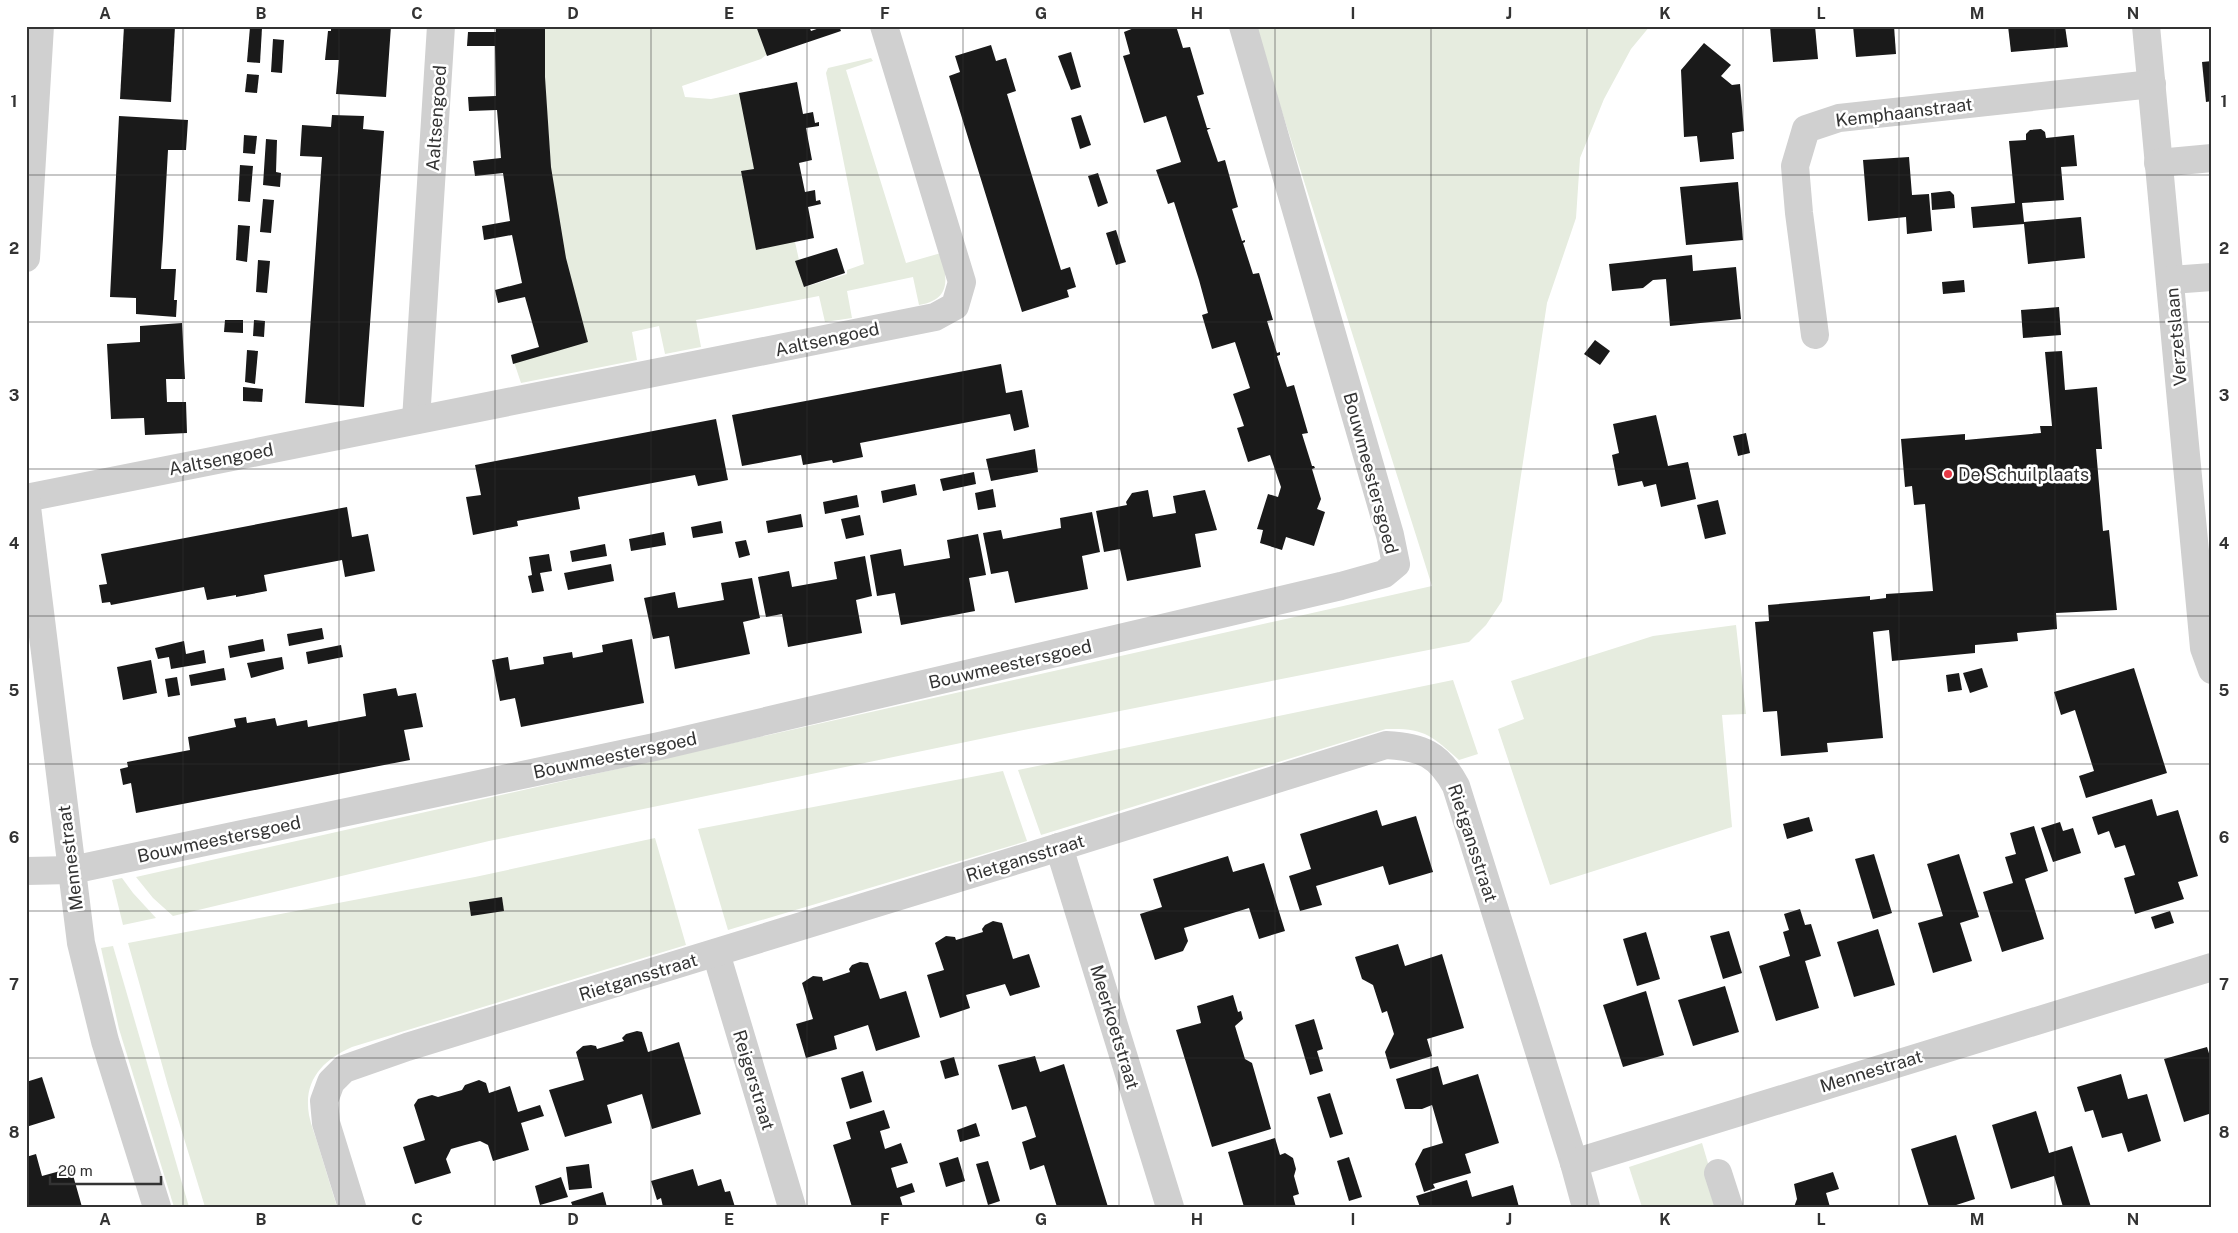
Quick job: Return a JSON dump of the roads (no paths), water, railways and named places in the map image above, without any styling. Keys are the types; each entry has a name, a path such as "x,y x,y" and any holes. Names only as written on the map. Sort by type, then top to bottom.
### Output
{"street":[{"path":"26,258 40,26"},
{"name":"Aaltsengoed","path":"416,420 441,26"},
{"name":"Bouwmeestersgoed","path":"72,870 664,744 1341,586 1384,574 1396,564 1390,535 1243,26"},
{"name":"Verzetslaan","path":"2146,26 2158,163 2209,654"},
{"name":"Aaltsengoed","path":"26,499 935,317 955,306 962,282 891,28"},
{"name":"Kemphaanstraat","path":"1815,335 1799,213 1795,166 1806,129 1839,118 2152,84"},
{"path":"2158,163 2212,158"},
{"path":"2171,280 2212,277"},
{"name":"Mennestraat","path":"26,499 81,943 106,1041 158,1207"},
{"name":"Rietgansstraat","path":"352,1207 326,1123 324,1101 331,1082 344,1069 407,1047 1386,745 1408,746 1430,755 1448,770 1456,786 1574,1163"},
{"name":"Meerkoetstraat","path":"1059,847 1170,1207"},
{"path":"26,871 72,870"},
{"name":"Reigerstraat","path":"716,953 792,1207"},
{"name":"Mennestraat","path":"1574,1163 2212,967"},
{"path":"1574,1163 1586,1207"},
{"path":"1718,1173 1729,1207"}],"place":[{"name":"De Schuilplaats","path":"1948,474"}]}
